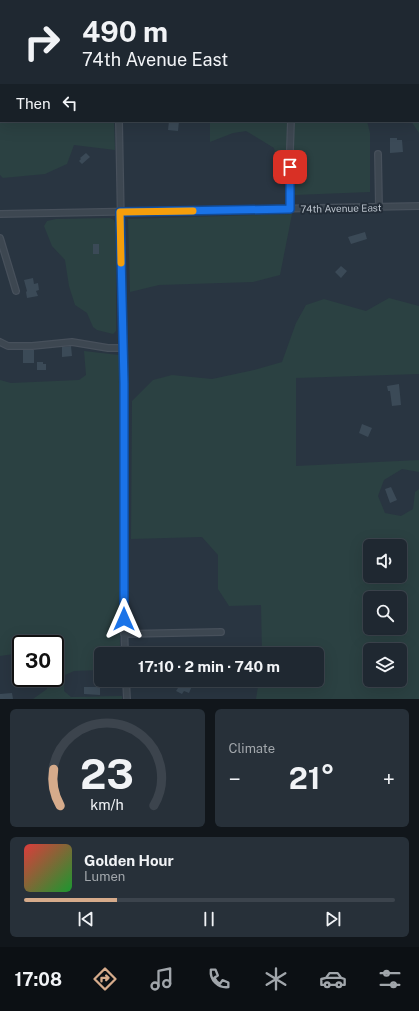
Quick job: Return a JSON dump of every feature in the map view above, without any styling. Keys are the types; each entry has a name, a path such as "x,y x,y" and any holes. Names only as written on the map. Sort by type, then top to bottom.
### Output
{"street":[{"path":"119,122 124,383 125,647"},
{"path":"290,209 291,122"},
{"path":"378,154 379,207"},
{"name":"74th Avenue East","path":"0,214 419,206"},
{"path":"0,238 1,248 16,291"},
{"path":"0,342 8,346 72,342 108,348 123,348"},
{"path":"124,634 222,632"},
{"path":"126,687 127,699"}],"green space":[{"path":"0,122 114,122 115,150 74,145 67,164 45,174 3,178 0,175"},
{"path":"210,122 367,122 370,133 370,192 295,195 280,177 274,148 246,131 233,133 210,142"},
{"path":"412,122 419,122 419,133"},
{"path":"292,214 280,275 253,282 159,285 130,292 128,219"},
{"path":"110,218 114,220 116,225 116,331 113,334 97,330 93,327 87,313 75,305 69,286 65,260 52,246 44,226 47,221 56,219"},
{"path":"389,298 419,306 419,374 296,378 296,466 419,460 419,472 402,469 384,480 378,496 385,513 401,516 413,509 415,492 419,489 419,699 256,699 258,687 324,687 324,647 262,647 261,605 229,606 218,589 218,555 202,537 131,539 132,401 153,380 172,375 212,379 282,362 296,323 306,305 324,299 366,311"},
{"path":"84,351 119,355 120,647 94,647 94,670 74,671 65,675 64,691 71,697 122,696 122,699 33,699 47,689 47,687 64,687 64,635 12,635 12,654 0,656 0,380 11,383 79,380 86,375"}],"building":[{"path":"169,122 179,122 178,131 168,130"},
{"path":"390,138 402,140 403,152 390,153"},
{"path":"86,153 90,157 82,164 79,161 81,159 80,158"},
{"path":"365,232 367,239 351,244 348,237"},
{"path":"93,244 99,244 99,254 93,254"},
{"path":"341,266 347,271 341,278 335,272"},
{"path":"33,278 34,284 38,283 39,290 36,291 38,296 27,298 24,280"},
{"path":"71,346 72,356 62,357 62,347"},
{"path":"23,350 34,350 34,363 23,363"},
{"path":"37,362 43,362 43,364 46,364 46,370 37,370"},
{"path":"399,384 401,405 392,406 390,391 388,391 387,386"},
{"path":"362,424 372,428 368,437 359,433"},
{"path":"391,487 397,500 390,503 385,489"},
{"path":"84,687 100,687 100,695 84,694"},
{"path":"176,687 192,687 189,693 184,691 182,694 176,691 178,688"},
{"path":"12,693 13,699 0,699 0,694"}],"slow traffic":[{"path":"121,263 120,212 193,211"}],"route":[{"path":"124,619 124,383 120,212 290,209 290,167"}]}
